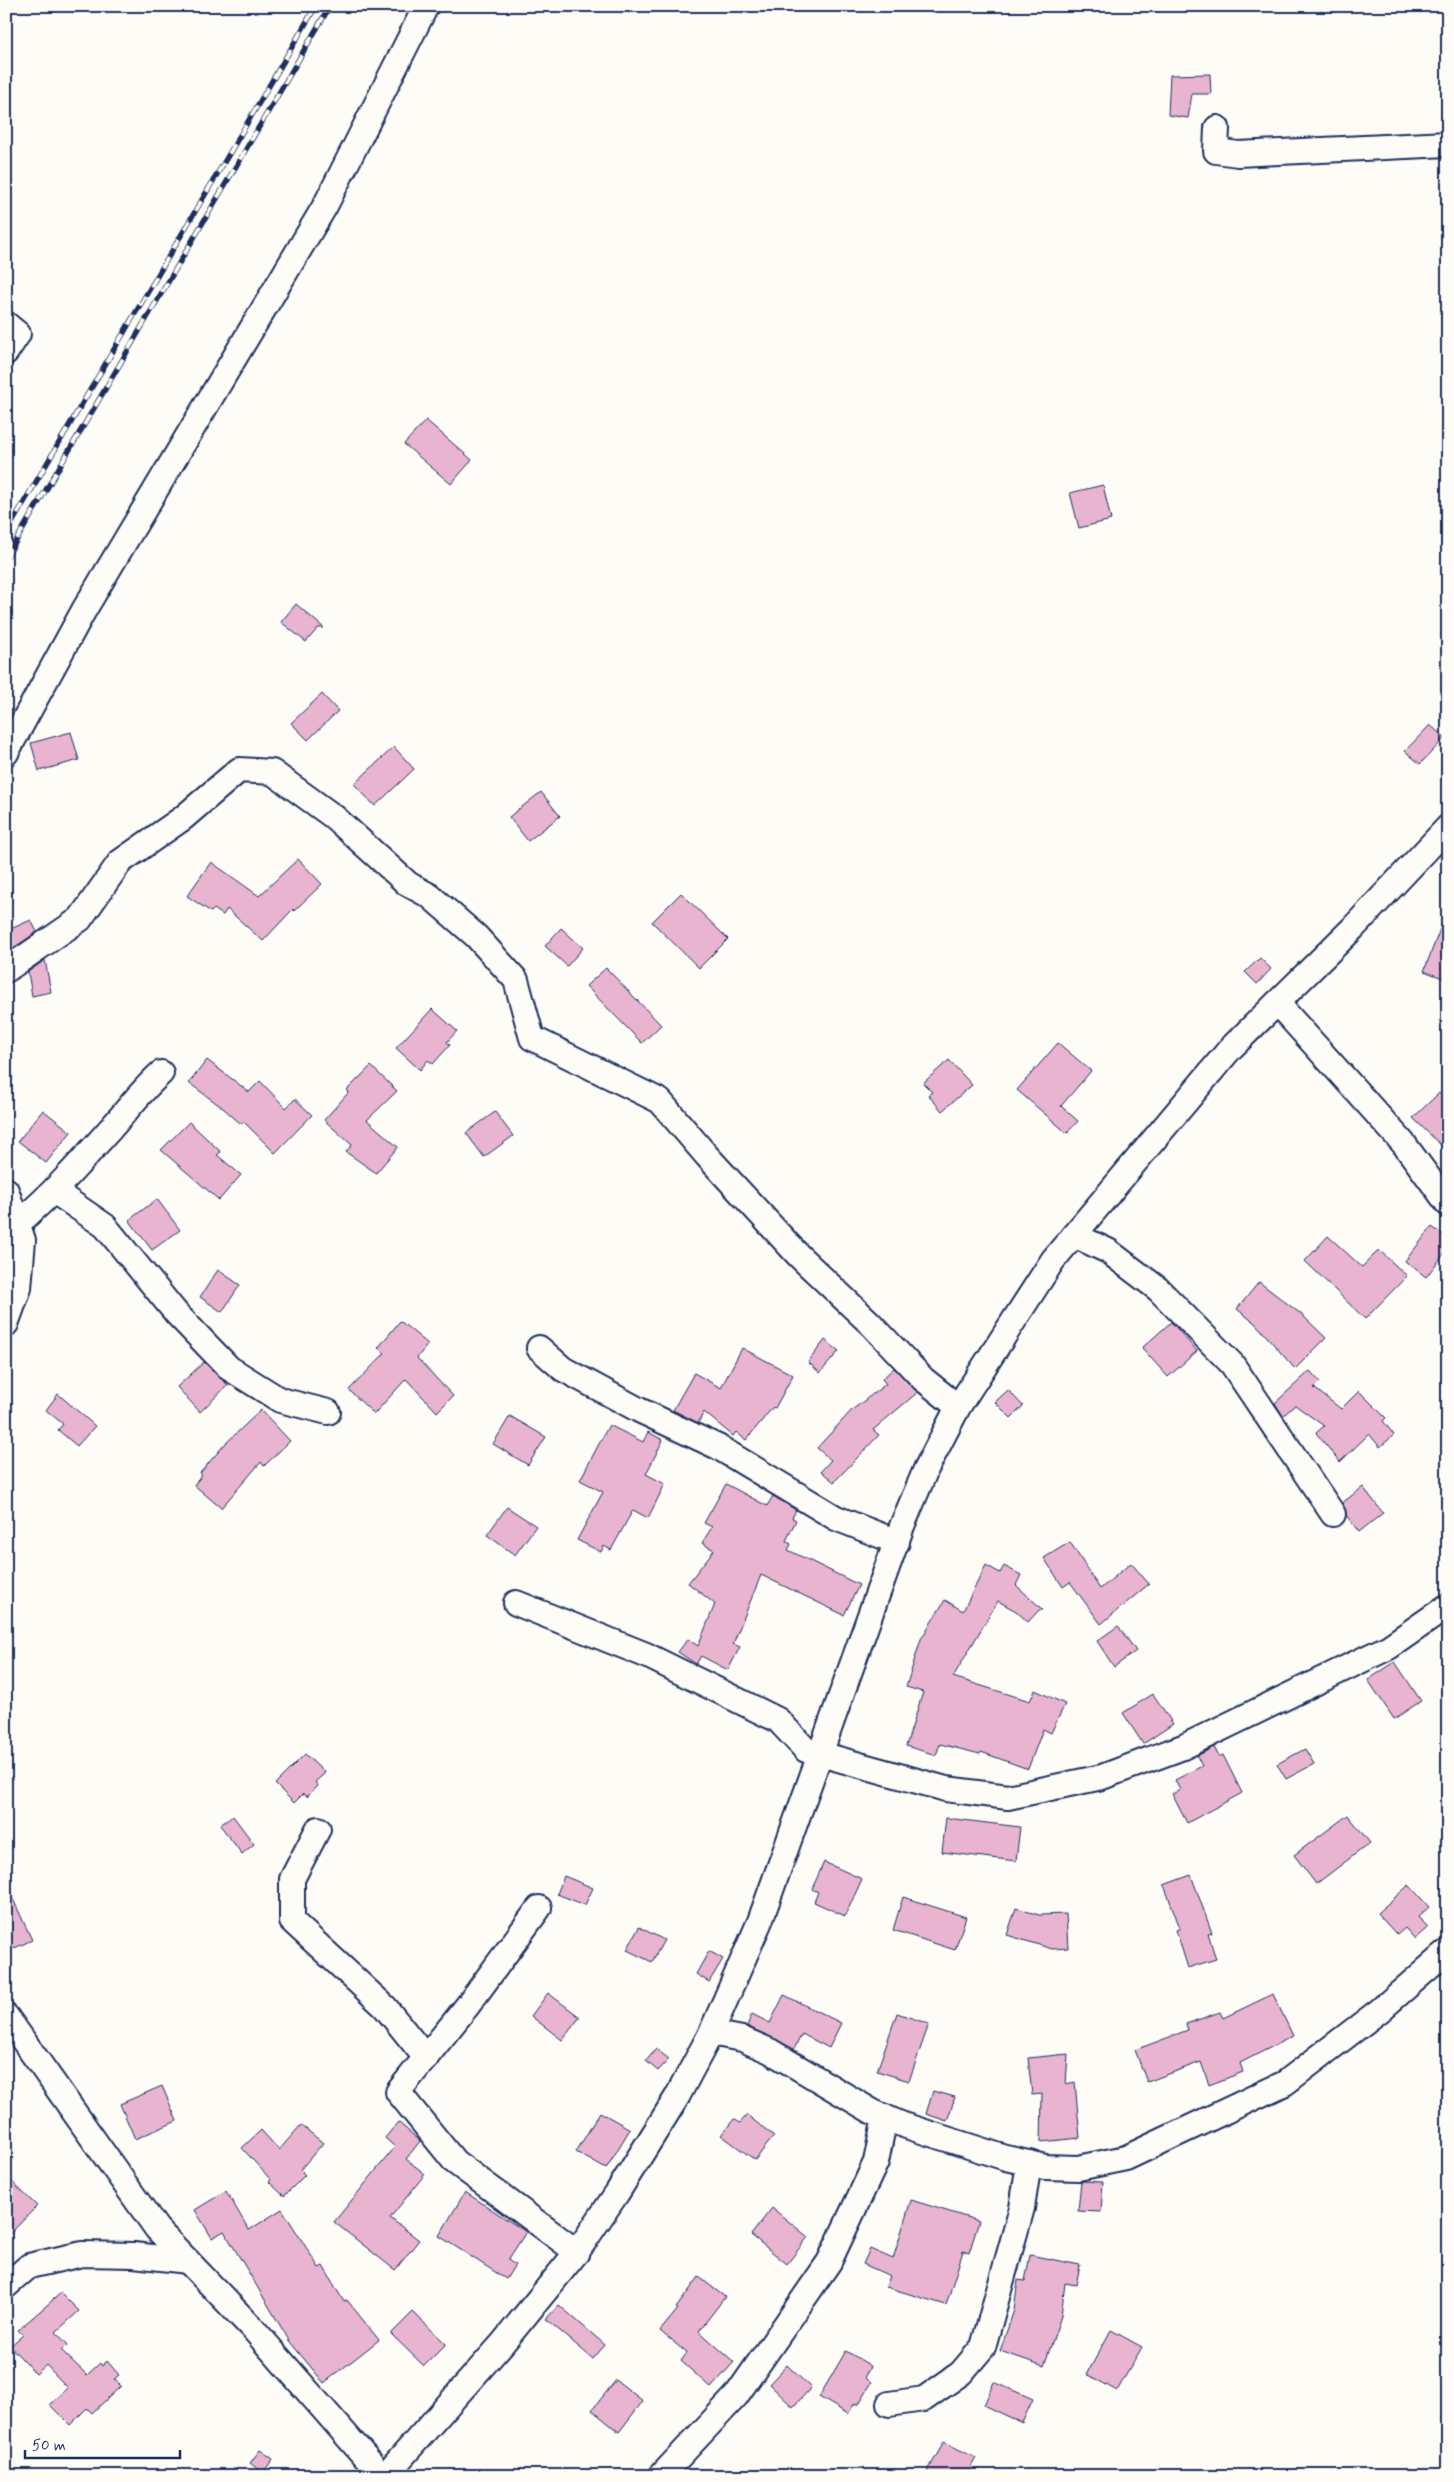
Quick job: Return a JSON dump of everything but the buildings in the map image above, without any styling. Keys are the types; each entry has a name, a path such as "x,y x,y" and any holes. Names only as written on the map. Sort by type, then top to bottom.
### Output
{"street":[{"path":"6,753 84,610 325,206 426,6"},
{"path":"1217,128 1216,151 1238,154 1448,144"},
{"path":"6,324 18,334 6,352"},
{"path":"6,970 80,918 120,862 183,818 239,770 272,772 334,818 408,884 430,896 476,936 516,980 532,1038 660,1101 706,1156 799,1256 870,1324 923,1379 958,1407"},
{"path":"6,2016 157,2229 255,2331 384,2476 502,2344 577,2252 672,2105 711,2034 760,1921 896,1542 926,1470 958,1407 1028,1296 1053,1260 1230,1049 1353,928 1448,827"},
{"path":"1277,1003 1404,1144 1448,1204"},
{"path":"18,1224 54,1191 112,1128 143,1090 161,1073"},
{"path":"6,1190 23,1240 19,1288 6,1324"},
{"path":"54,1191 105,1226 176,1313 229,1368 280,1400 328,1412"},
{"path":"1074,1235 1108,1251 1158,1289 1232,1364 1333,1514"},
{"path":"538,1348 563,1369 639,1410 718,1447 836,1518 896,1542"},
{"path":"516,1603 646,1655 769,1715 778,1720 806,1750 946,1789 1008,1797 1102,1777 1184,1747 1389,1647 1448,1606"},
{"path":"318,1829 292,1879 292,1921 385,2007 426,2058"},
{"path":"539,1908 468,2005 398,2092 455,2162 577,2252"},
{"path":"711,2034 742,2039 770,2051 885,2117 997,2155 1045,2167 1078,2168 1126,2158 1286,2084 1379,2011 1448,1951"},
{"path":"661,2476 736,2396 829,2262 876,2162 885,2117"},
{"path":"889,2404 924,2400 961,2373 983,2347 1022,2208 1029,2163"},
{"path":"6,2286 29,2266 82,2254 134,2255 188,2261"}],"railway":[{"path":"6,533 316,6"},
{"path":"6,558 330,6"}]}
